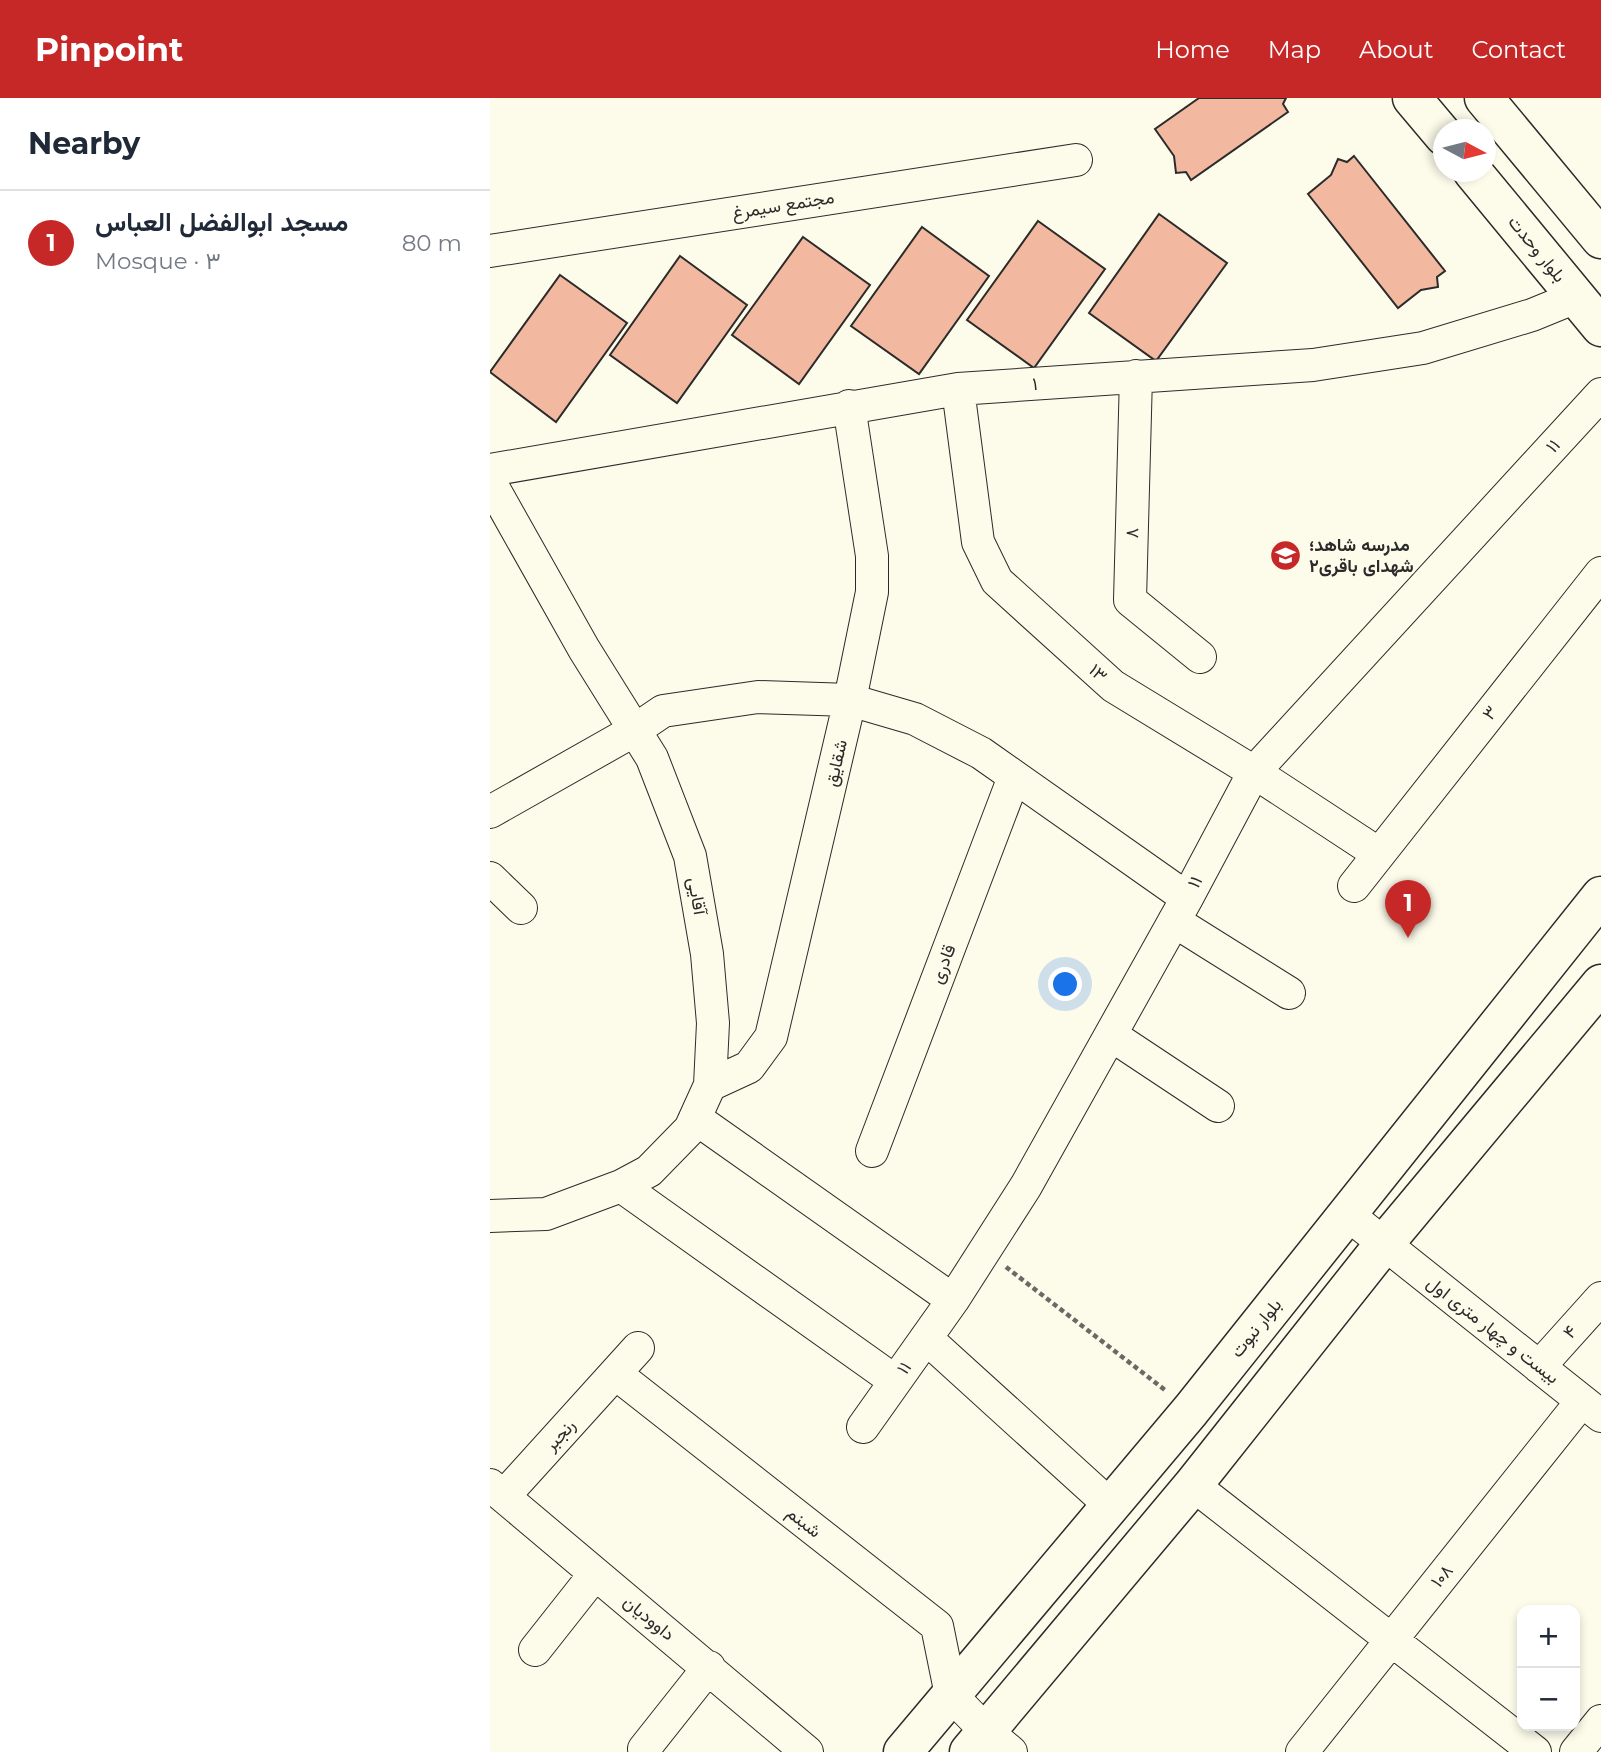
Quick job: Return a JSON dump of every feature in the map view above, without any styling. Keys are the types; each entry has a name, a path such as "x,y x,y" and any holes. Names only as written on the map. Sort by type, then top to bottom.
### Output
{"main road":[{"path":"1412,98 1433,123"},
{"path":"1484,98 1601,239"},
{"name":"بلوار وحدت","path":"1481,182 1601,327"},
{"name":"بلوار نبوت","path":"902,1752 1191,1410 1601,896"},
{"path":"989,1745 1384,1244 1601,984"}],"street":[{"name":"مجتمع سیمرغ","path":"490,251 1076,160"},
{"name":"۱","path":"490,470 958,389 1313,365 1423,348 1532,315 1576,297"},
{"name":"۸","path":"1136,376 1130,600 1200,657"},
{"name":"۱۳","path":"958,389 978,542 998,581 1113,686 1254,772 1379,854"},
{"name":"۱۱","path":"863,1427 953,1300 1026,1186 1181,910 1254,772 1601,394"},
{"name":"شقایق","path":"710,1085 749,1067 771,1037 850,700 872,592 872,556 849,406"},
{"name":"آقایی","path":"490,482 584,649 652,758 690,856 707,954 713,1023 710,1085 690,1129 649,1171 621,1186 546,1214 490,1216"},
{"name":"۳","path":"1354,886 1601,573"},
{"path":"490,812 635,730 663,711 758,697 850,700 915,719 981,754 1289,993"},
{"name":"قادری","path":"872,1151 1014,777"},
{"path":"490,878 521,908"},
{"path":"1111,1035 1218,1106"},
{"path":"695,1118 953,1300"},
{"path":"621,1186 895,1381"},
{"name":"بیست و چهار متری اول","path":"1347,1214 1592,1408"},
{"name":"۴","path":"1539,1367 1601,1298"},
{"path":"926,1338 1111,1506"},
{"name":"رنجبر","path":"497,1490 616,1374 638,1348"},
{"name":"شبنم","path":"616,1374 937,1626 951,1695"},
{"name":"۱۰۸","path":"1302,1752 1391,1640 1592,1408"},
{"path":"1193,1485 1535,1752"},
{"name":"داوودیان","path":"497,1490 807,1752"},
{"path":"535,1650 595,1574"},
{"path":"645,1749 709,1667"},
{"path":"951,1695 989,1745"},
{"path":"1576,1752 1601,1721"}],"path":[{"path":"985,1251 1191,1410"}],"building":[{"path":"1199,98 1286,98 1283,104 1288,112 1191,180 1186,172 1176,173 1174,156 1155,129"},
{"path":"1354,156 1445,271 1437,277 1438,287 1421,290 1398,308 1308,194 1331,175 1338,159 1347,162"},
{"path":"1159,214 1227,263 1156,361 1089,313"},
{"path":"1038,221 1105,269 1034,368 967,320"},
{"path":"922,227 989,276 919,374 851,326"},
{"path":"803,237 870,285 799,384 732,335"},
{"path":"680,256 747,305 677,403 610,355"},
{"path":"560,275 627,323 556,422 490,372"}],"place":[{"name":"مدرسه شاهد؛ شهدای باقری۲","path":"1286,555"},
{"name":"مسجد ابوالفضل العباس","path":"1408,938"}]}
